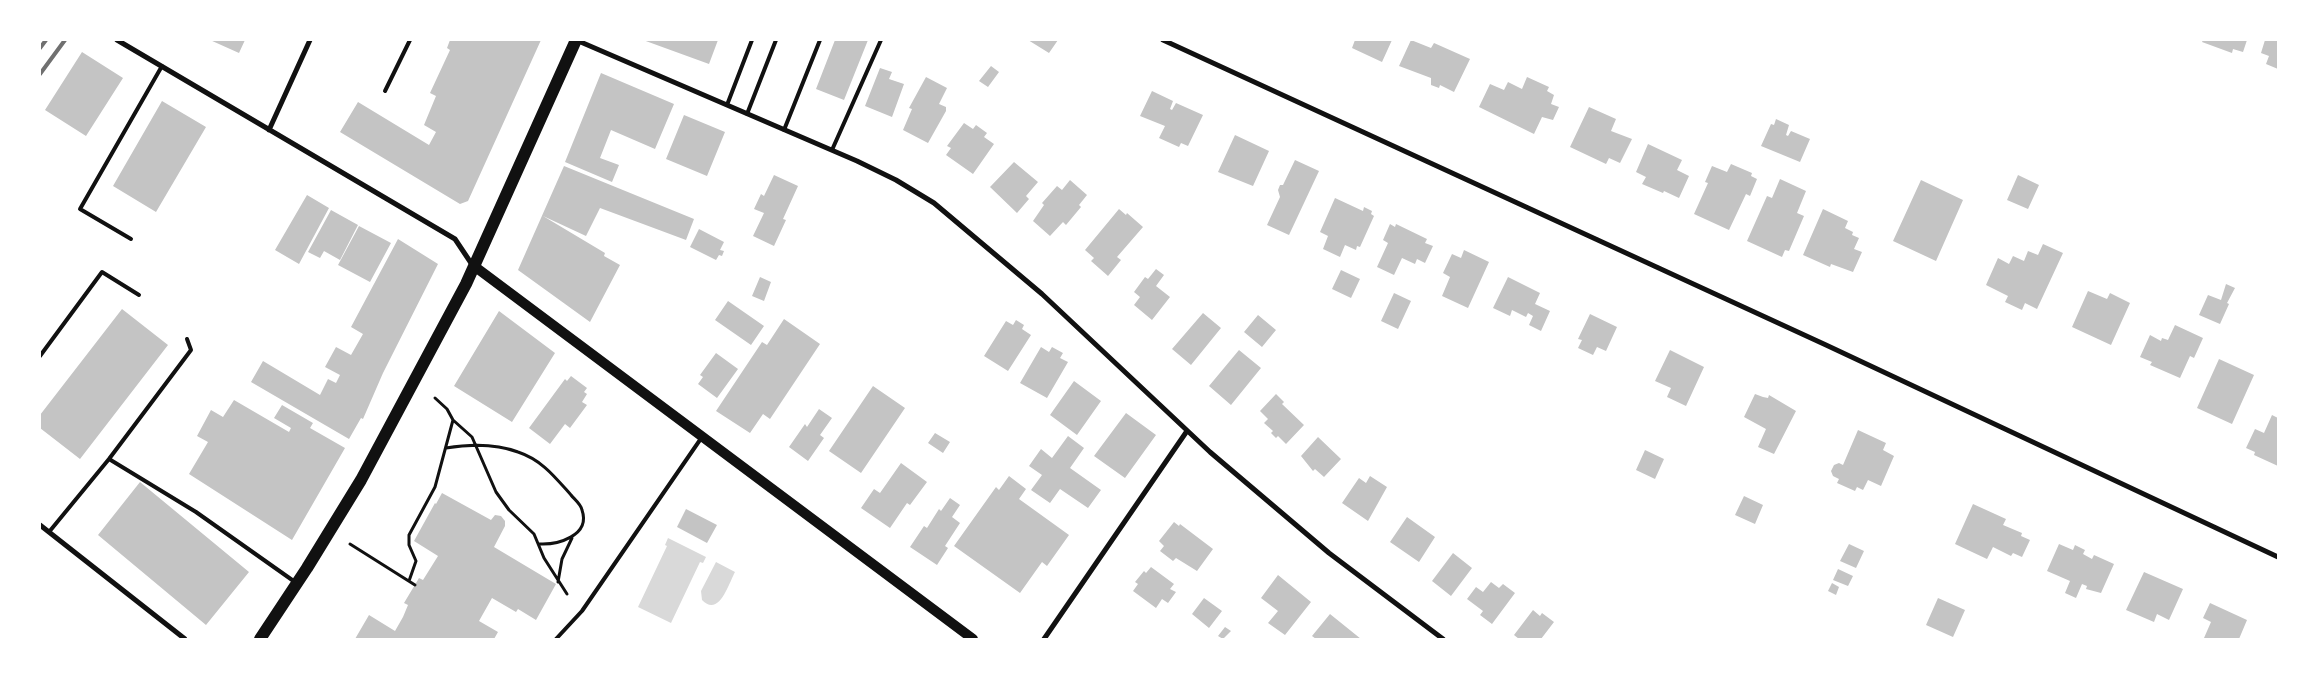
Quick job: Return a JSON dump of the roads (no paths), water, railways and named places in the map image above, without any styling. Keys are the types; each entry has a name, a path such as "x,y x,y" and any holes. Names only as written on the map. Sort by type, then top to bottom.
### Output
{"main road":[{"path":"260,639 297,583 360,480 462,292 576,40"},
{"path":"474,266 973,639"}],"street":[{"path":"117,40 455,239 474,266"},
{"path":"269,130 310,40"},
{"path":"576,40 832,150 896,180 934,203 1042,294 1187,431 1329,553 1443,639"},
{"path":"1163,40 1826,345 2278,558"},
{"path":"1044,639 1187,431"},
{"path":"40,526 185,639"}],"lane":[{"path":"385,91 410,40"},
{"path":"726,105 752,40"},
{"path":"747,114 776,40"},
{"path":"784,130 820,40"},
{"path":"832,150 881,40"},
{"path":"130,239 80,209 162,66"},
{"path":"40,356 102,272 139,295"},
{"path":"49,532 109,459 191,350 187,339"},
{"path":"556,639 582,611 703,436"},
{"path":"109,459 196,512 297,583"}],"railway":[{"path":"40,48 46,40"},
{"path":"40,74 65,40"}]}
